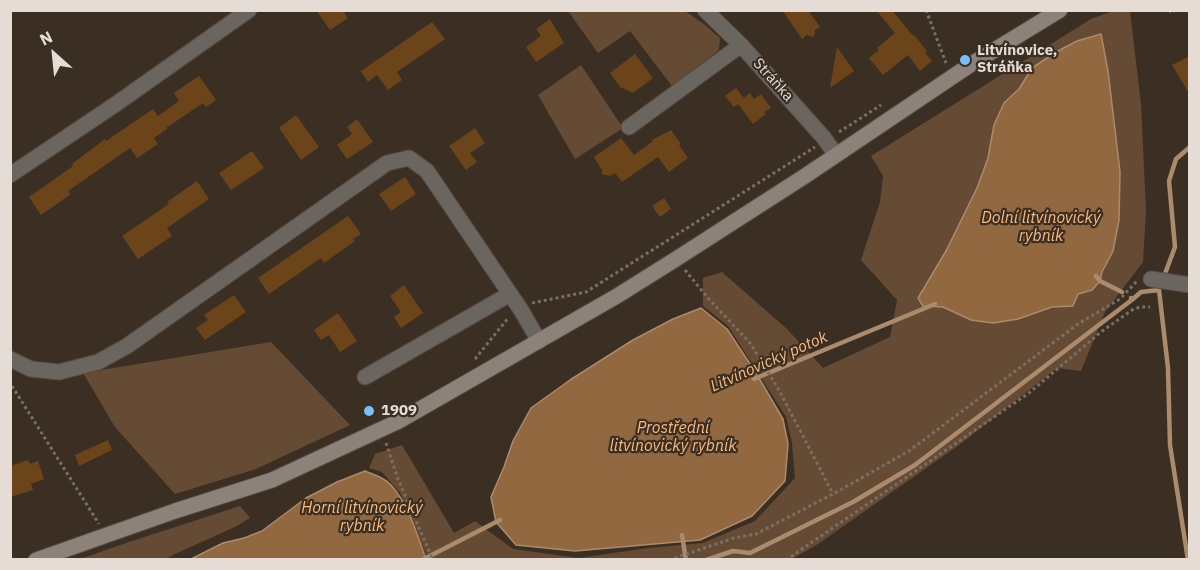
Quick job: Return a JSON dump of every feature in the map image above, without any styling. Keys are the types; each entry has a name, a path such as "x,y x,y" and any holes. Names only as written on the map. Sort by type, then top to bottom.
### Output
{"street":[{"path":"10,175 249,10"},
{"name":"Stráňka","path":"705,10 741,45 826,140 836,155"},
{"path":"36,560 104,535 272,480 382,430 539,341 676,259 970,65 1060,10"},
{"path":"629,127 741,45"},
{"path":"10,359 31,369 59,372 98,362 127,346 387,163 409,158 427,171 521,310 539,341"},
{"path":"1145,278 1190,285"},
{"path":"365,377 510,294"}],"path":[{"path":"926,10 946,63 938,68"},
{"path":"1169,10 1172,14 1175,10"},
{"path":"475,359 509,317 535,301 586,292 884,103"},
{"path":"676,259 707,297 750,343 780,390 833,494"},
{"path":"669,560 734,538 756,534 909,451 1078,324 1120,299 1145,278"},
{"path":"786,560 1029,393 1101,332 1132,310 1150,307"},
{"path":"12,386 96,518 104,535"},
{"path":"382,430 398,479 433,560"}],"shaded area":[{"path":"568,11 685,11 720,38 719,50 672,86 630,31 598,53"},
{"path":"1113,11 1130,11 1141,104 1146,211 1143,262 1105,312 1081,371 1057,368 959,445 818,544 792,559 428,559 400,493 382,472 369,468 375,454 402,445 454,533 475,521 513,549 579,558 703,543 755,521 795,478 792,443 786,417 728,326 703,306 703,278 722,272 787,329 823,368 890,337 897,300 861,260 880,202 883,176 871,156 1091,19","holes":["1101,34 1113,113 1113,251 1100,281 1092,290 1078,293 1073,306 1052,307 1018,319 993,323 971,320 943,307 922,289 946,251 977,188 988,158 994,125 1004,103 1019,89 1032,68 1076,41"]},
{"path":"581,65 623,128 575,159 538,95"},
{"path":"271,342 350,425 256,469 175,494 115,427 83,373"},
{"path":"240,506 250,518 166,559 80,559 129,542"}],"water":[{"name":"Dolní litvínovický rybník","path":"1101,34 1108,71 1120,172 1119,220 1113,251 1100,281 1092,290 1078,294 1073,306 1052,307 1018,319 993,323 971,320 943,307 923,306 918,298 946,251 977,188 988,158 994,125 1004,103 1019,89 1032,68 1077,41"},
{"name":"Prostřední litvínovický rybník","path":"701,308 727,329 783,419 788,444 785,481 752,516 700,540 575,551 516,545 496,522 491,497 513,441 531,408 633,340 673,319"},
{"name":"Horní litvínovický rybník","path":"365,471 385,480 397,493 412,520 426,559 191,559 223,543 262,531 306,498"}],"building":[{"path":"316,10 343,10 348,18 330,30"},
{"path":"782,10 808,10 820,27 815,30 814,37 807,35 802,39"},
{"path":"876,10 892,10 927,51 925,53 932,61 920,71 908,55 883,75 869,58 895,33"},
{"path":"550,19 564,43 536,62 526,47 541,36 536,29"},
{"path":"432,22 445,39 397,72 402,80 388,90 377,75 368,82 361,71"},
{"path":"837,47 854,71 830,88"},
{"path":"635,54 653,78 633,93 620,87 610,73"},
{"path":"1190,56 1190,95 1172,65"},
{"path":"199,76 216,100 206,107 203,103 166,128 154,138 158,144 137,158 130,148 68,191 71,194 41,215 29,197 73,166 72,164 105,139 106,141 153,109 158,116 179,101 174,93"},
{"path":"736,88 744,98 750,93 754,99 761,94 771,108 753,124 738,104 734,107 725,96"},
{"path":"296,115 319,147 301,160 279,128"},
{"path":"357,119 373,142 347,159 337,145 352,134 347,127"},
{"path":"475,128 485,143 470,153 477,162 466,170 449,146"},
{"path":"671,130 688,158 669,172 658,157 622,182 615,173 610,176 602,174 594,157 621,138 634,155 652,140"},
{"path":"252,151 264,168 231,190 219,173"},
{"path":"405,177 416,194 391,211 379,194"},
{"path":"197,181 209,199 167,228 172,236 138,259 122,236 169,204 167,202"},
{"path":"664,198 671,209 660,217 652,206"},
{"path":"348,216 361,234 353,239 355,241 324,263 321,258 269,294 258,278"},
{"path":"404,285 423,313 401,328 394,317 401,312 390,296"},
{"path":"234,295 246,312 205,340 196,328 208,320 204,315"},
{"path":"338,313 357,341 340,352 329,335 321,340 314,330"},
{"path":"108,440 112,450 79,466 75,455"},
{"path":"28,460 30,464 38,461 44,479 31,484 33,490 10,497 10,466"}],"waterway":[{"name":"Litvínovický potok","path":"1163,279 1175,247 1169,181 1176,159 1190,147"},
{"name":"Litvínovický potok","path":"1096,276 1100,281 1122,292"},
{"path":"1159,290 1168,368 1170,445 1188,560"},
{"name":"Litvínovický potok","path":"1131,298 1133,299 1141,292 1159,290"},
{"name":"Litvínovický potok","path":"706,560 733,551 750,553 853,502 915,465 1133,299"},
{"name":"Litvínovický potok","path":"754,379 935,304"},
{"name":"Litvínovický potok","path":"422,560 500,520"},
{"path":"682,535 686,560"}],"place":[{"name":"Litvínovice, Stráňka","path":"965,60"},
{"name":"1909","path":"369,411"}]}
